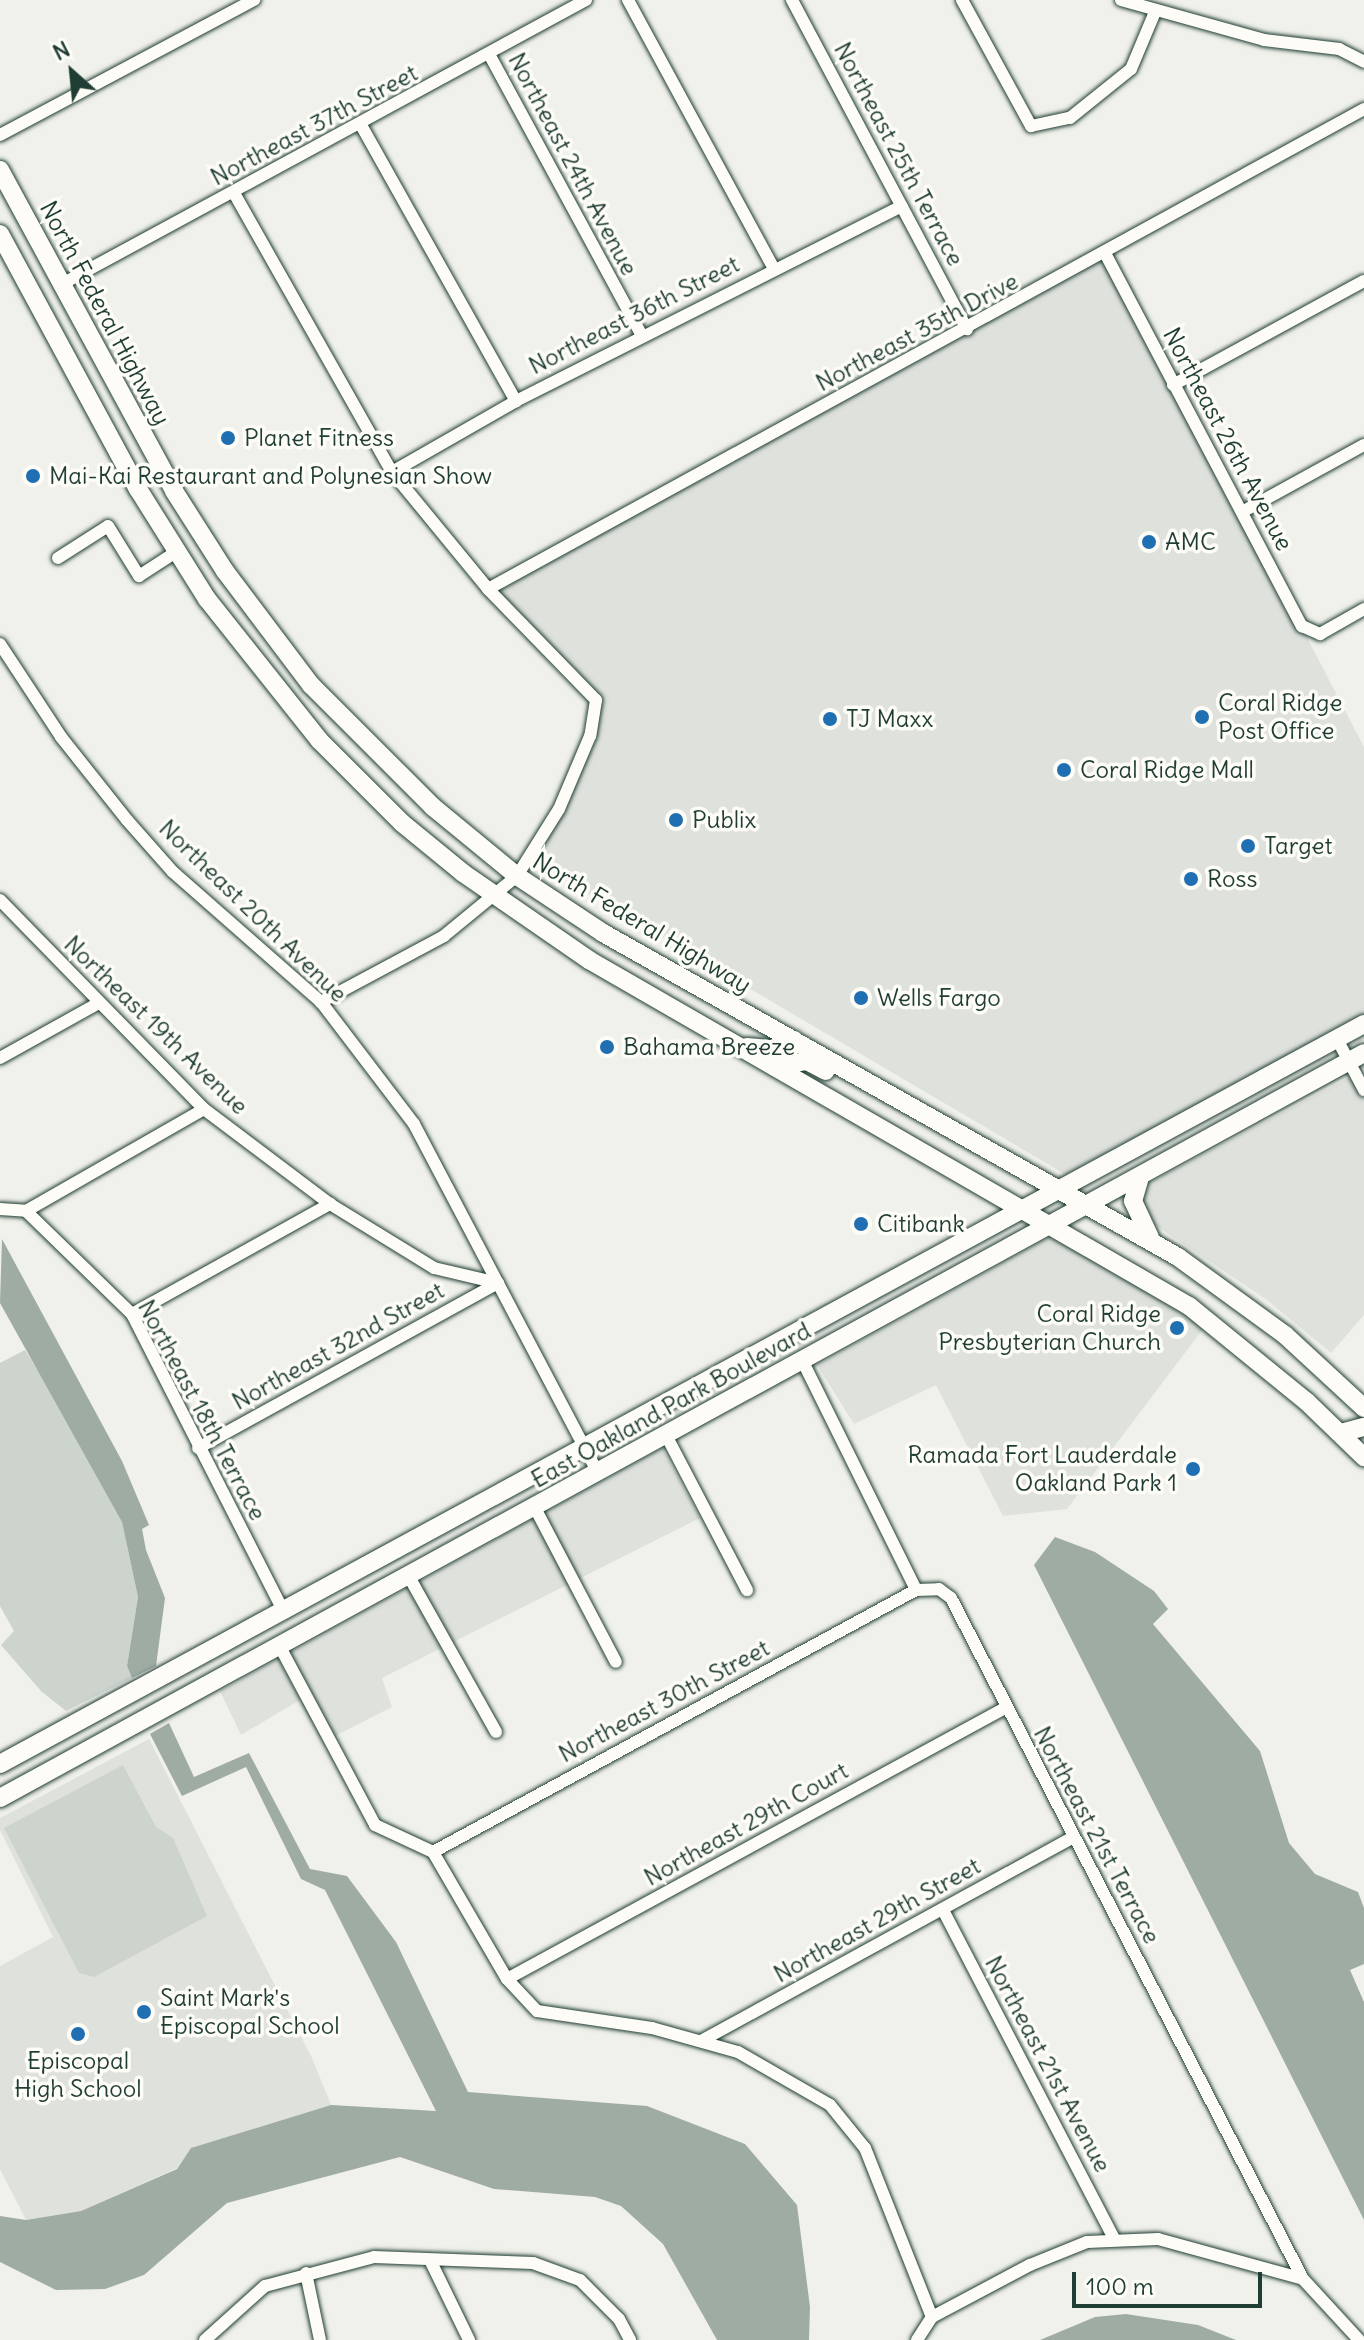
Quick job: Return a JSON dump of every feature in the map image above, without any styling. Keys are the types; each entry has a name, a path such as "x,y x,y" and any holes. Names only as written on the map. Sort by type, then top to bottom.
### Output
{"main road":[{"name":"North Federal Highway","path":"0,170 86,329 225,571 283,651 345,722 433,807 517,876 614,939 1152,1240 1277,1329 1364,1408"},
{"path":"0,234 176,552 244,650 346,770 497,897 589,960 1056,1225 1216,1325 1341,1433 1364,1457"},
{"path":"19,269 41,281 62,284"},
{"path":"43,312 55,310 86,329"},
{"path":"176,552 201,570 225,571"},
{"name":"East Oakland Park Boulevard","path":"0,1764 1364,1024"},
{"path":"740,1047 772,1049 794,1040"},
{"name":"East Oakland Park Boulevard","path":"0,1798 1056,1225 1356,1057"},
{"path":"775,1067 807,1061 846,1082 866,1080"},
{"path":"1140,1177 1135,1212 1152,1240"},
{"path":"809,1357 827,1328 823,1317"},
{"path":"1341,1433 1364,1427"},
{"path":"279,1645 284,1612"},
{"path":"181,1667 187,1680 182,1699"}],"street":[{"path":"0,135 254,0"},
{"name":"Northeast 37th Street","path":"62,284 361,125 586,0"},
{"path":"628,0 773,267"},
{"name":"Northeast 25th Terrace","path":"792,0 967,329"},
{"path":"962,0 1031,126 1070,118 1131,69 1155,12"},
{"path":"1121,0 1264,40 1339,49 1364,62"},
{"name":"Northeast 24th Avenue","path":"489,54 642,336"},
{"name":"Northeast 35th Drive","path":"488,589 1106,255 1364,109"},
{"path":"361,125 516,401"},
{"path":"234,193 392,472 488,589 592,692 597,713 559,809 517,876 497,897 444,936 321,1002"},
{"name":"Northeast 36th Street","path":"392,472 516,401 773,267 902,206"},
{"name":"Northeast 26th Avenue","path":"1106,255 1302,626 1320,634 1364,609"},
{"path":"1173,385 1364,281"},
{"path":"1242,512 1364,445"},
{"path":"58,558 108,526 139,576 176,552"},
{"name":"Northeast 20th Avenue","path":"0,644 61,737 173,872 321,1002 414,1124 598,1473"},
{"name":"Northeast 19th Avenue","path":"0,900 204,1109 330,1204 434,1268 498,1283"},
{"path":"0,1058 99,1003"},
{"path":"1337,1039 1356,1057 1364,1090"},
{"path":"0,1209 26,1211 204,1109"},
{"path":"132,1314 330,1204"},
{"name":"Northeast 18th Terrace","path":"26,1211 132,1314 284,1612"},
{"name":"Northeast 32nd Street","path":"198,1448 498,1283"},
{"path":"809,1357 916,1590"},
{"path":"667,1437 747,1590"},
{"path":"534,1506 616,1662"},
{"path":"408,1575 496,1732"},
{"name":"Northeast 21st Terrace","path":"916,1590 939,1589 951,1598 1005,1708 1303,2279 1359,2340"},
{"name":"Northeast 30th Street","path":"433,1852 916,1590"},
{"path":"279,1645 375,1825 433,1852 507,1979 537,2011 701,2041 787,2076 830,2105 865,2148 932,2317"},
{"name":"Northeast 29th Court","path":"507,1979 1005,1708"},
{"name":"Northeast 29th Street","path":"701,2041 1073,1837"},
{"name":"Northeast 21st Avenue","path":"943,1910 1114,2238"},
{"path":"917,2340 932,2317 1030,2265 1087,2242 1114,2238 1158,2239 1303,2279"},
{"path":"205,2340 265,2286 374,2257 431,2262 533,2263 580,2280 619,2319 630,2340"},
{"path":"431,2262 469,2340"},
{"path":"306,2273 320,2340"}],"shaded area":[{"path":"1108,255 1364,747 1364,1020 1068,1176 528,858 575,771 603,702 488,589"},
{"path":"1350,1077 1364,1099 1364,1315 1331,1353 1267,1300 1155,1225 1142,1208 1147,1184"},
{"path":"1055,1234 1206,1325 1067,1509 1003,1516 936,1385 854,1424 817,1365"},
{"path":"2,1239 122,1461 149,1525 142,1529 146,1550 165,1598 156,1666 132,1678 127,1666 138,1597 122,1522 0,1303"},
{"path":"25,1350 79,1436 122,1522 138,1597 127,1666 132,1678 66,1711 41,1691 1,1645 14,1631 0,1606 0,1363"},
{"path":"662,1448 700,1518 382,1678 392,1707 323,1742 300,1700 241,1735 220,1691"},
{"path":"1055,1537 1095,1552 1154,1591 1168,1609 1153,1624 1260,1751 1289,1843 1315,1874 1358,1892 1364,1908 1364,1964 1350,1970 1364,2002 1364,2220 1034,1565"},
{"path":"169,1723 194,1777 249,1753 310,1869 347,1876 396,1942 468,2092 647,2106 745,2144 797,2205 810,2307 809,2340 717,2340 663,2244 621,2206 595,2197 494,2189 400,2157 227,2203 144,2275 105,2289 56,2290 0,2262 0,2216 26,2220 81,2211 177,2169 191,2148 331,2105 436,2111 325,1890 301,1879 246,1767 182,1796 150,1734"},
{"name":"Saint Mark's Episcopal School","path":"149,1739 312,2058 331,2105 191,2148 177,2168 81,2211 26,2220 0,2169 0,1966 53,1937 0,1830 0,1818"},
{"path":"123,1765 156,1827 173,1838 207,1916 94,1977 79,1973 4,1828"},
{"path":"1126,2314 1198,2325 1236,2340 1040,2340 1095,2317"}],"place":[{"name":"Planet Fitness","path":"228,438"},
{"name":"Mai-Kai Restaurant and Polynesian Show","path":"33,476"},
{"name":"AMC","path":"1149,542"},
{"name":"Coral Ridge Post Office","path":"1202,717"},
{"name":"TJ Maxx","path":"830,719"},
{"name":"Coral Ridge Mall","path":"1064,770"},
{"name":"Publix","path":"676,820"},
{"name":"Target","path":"1248,846"},
{"name":"Ross","path":"1191,879"},
{"name":"Wells Fargo","path":"861,998"},
{"name":"Bahama Breeze","path":"607,1047"},
{"name":"Citibank","path":"861,1224"},
{"name":"Coral Ridge Presbyterian Church","path":"1177,1328"},
{"name":"Ramada Fort Lauderdale Oakland Park 1","path":"1193,1469"},
{"name":"Saint Mark's Episcopal School","path":"144,2012"},
{"name":"Episcopal High School","path":"78,2034"}]}
